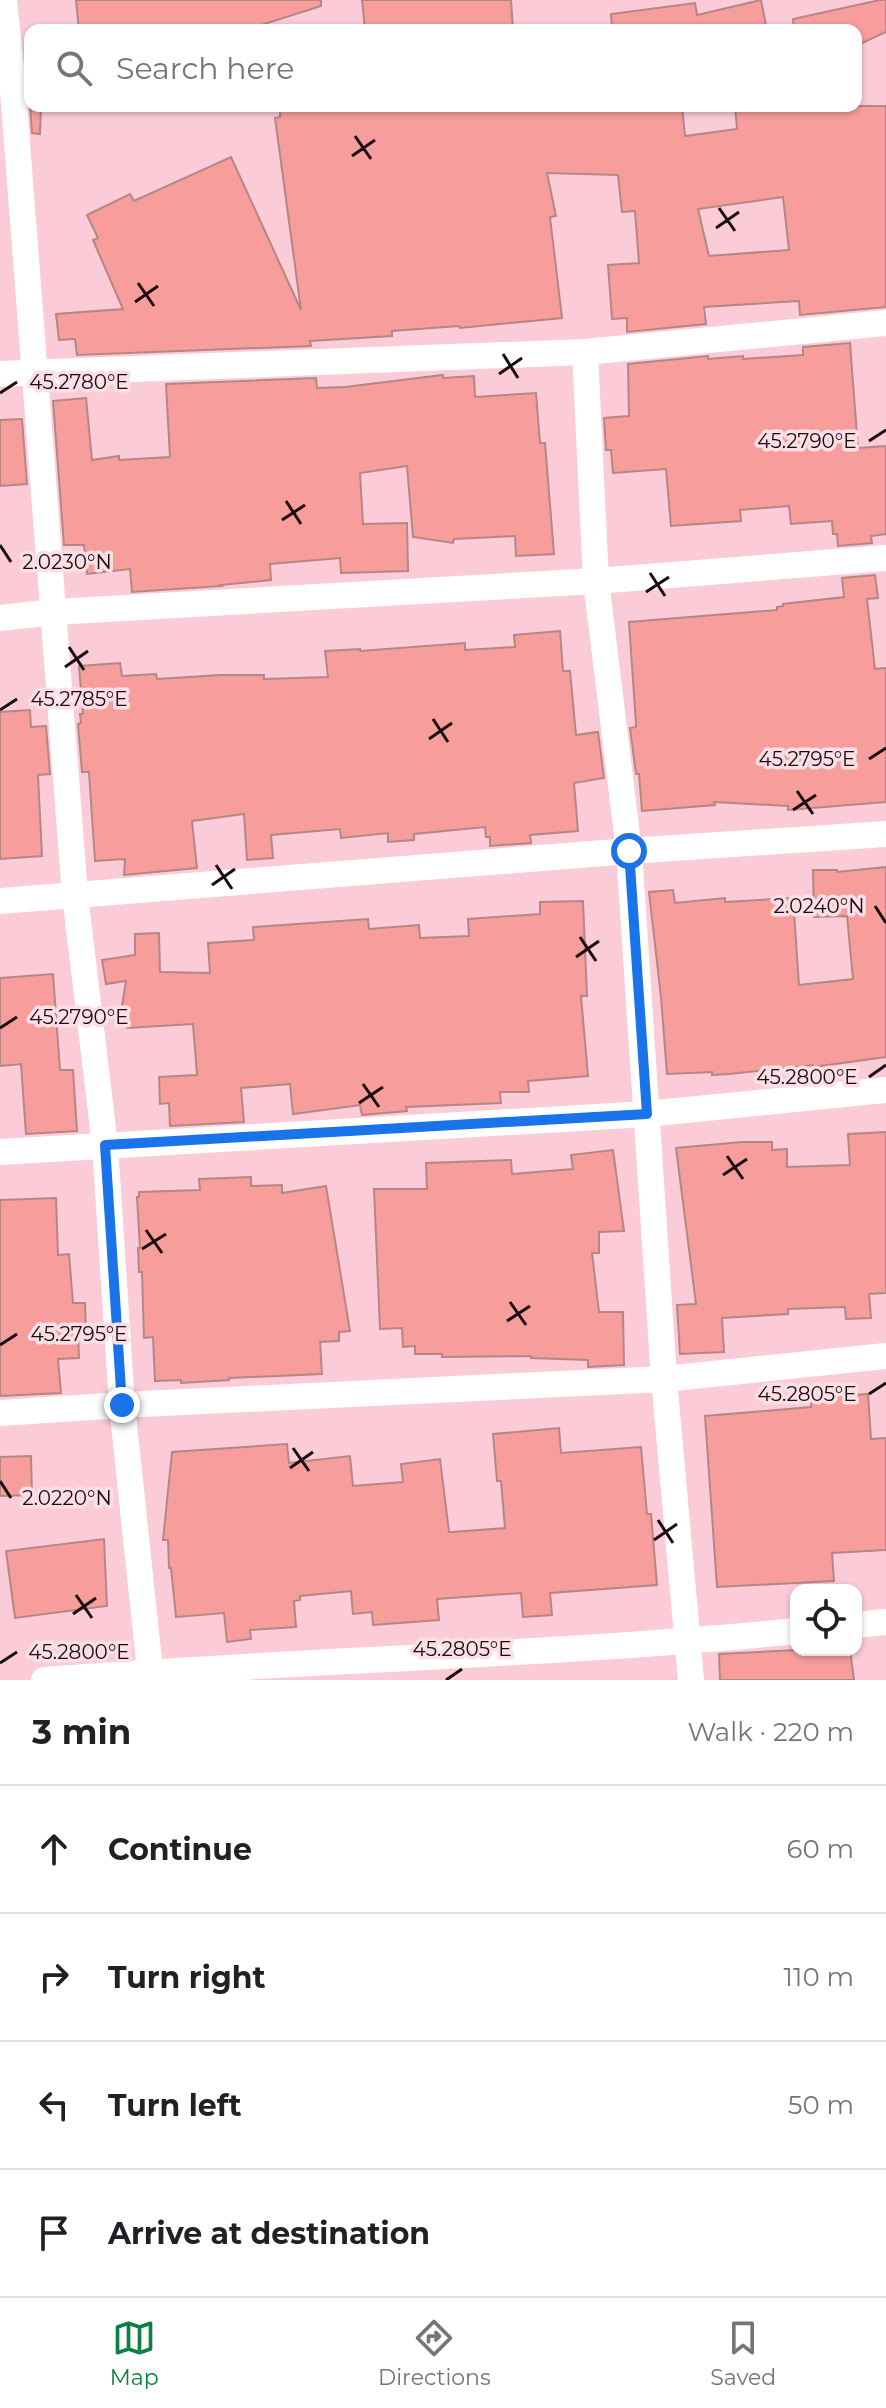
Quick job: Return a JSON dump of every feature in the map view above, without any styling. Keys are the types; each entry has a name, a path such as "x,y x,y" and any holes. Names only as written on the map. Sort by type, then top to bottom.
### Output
{"street":[{"path":"4,0 6,78 34,371 75,895 105,1145 122,1405 151,1676"},
{"path":"0,374 585,352 886,323"},
{"path":"585,352 596,581 629,851 664,1379 691,1680"},
{"path":"0,618 54,612 596,581 886,558"},
{"path":"0,901 629,851 886,834"},
{"path":"0,1152 647,1114 886,1090"},
{"path":"0,1413 664,1379 886,1356"},
{"path":"862,1624 886,1622"},
{"path":"44,1680 688,1642 790,1632"}],"building":[{"path":"76,0 321,0 321,6 264,24 78,24"},
{"path":"362,0 511,0 513,24 364,24"},
{"path":"761,0 766,24 612,24 611,14 695,3 697,15"},
{"path":"886,0 886,32 862,43 862,24 793,24 793,19"},
{"path":"862,106 886,106 886,307 800,315 799,301 704,307 706,324 627,332 627,318 612,319 608,265 639,263 635,211 622,212 618,175 547,173 556,216 550,217 562,318 392,331 392,336 310,341 311,346 77,355 75,339 59,340 56,314 123,309 93,240 98,238 87,215 130,194 134,201 231,157 301,310 275,118 280,117 280,112 683,112 685,136 737,129 736,112 862,112","holes":["783,197 789,250 709,256 698,209"]},
{"path":"30,112 41,112 40,134 32,133"},
{"path":"850,343 858,448 886,446 886,534 871,536 872,543 838,546 832,521 791,524 789,506 740,510 741,521 671,526 666,469 613,473 611,450 606,450 604,418 629,416 628,364 708,356 708,359 743,356 743,359 803,355 803,347"},
{"path":"443,375 443,378 474,376 475,397 536,393 540,443 545,443 554,554 516,556 515,536 454,539 453,543 413,537 407,466 360,473 363,524 407,523 408,571 341,573 340,558 270,564 271,580 132,592 130,569 87,574 84,545 64,545 53,401 86,398 92,460 119,456 119,460 170,457 166,384 316,378 317,388"},
{"path":"22,419 27,484 0,486 0,420"},
{"path":"875,575 878,598 867,599 875,669 886,668 886,802 788,810 788,806 714,802 715,805 642,811 630,728 636,727 636,724 629,622 777,610 783,604 844,597 842,578"},
{"path":"560,631 563,671 570,671 576,735 598,732 604,778 574,783 578,831 530,835 531,843 490,846 485,827 414,834 414,840 388,842 388,833 341,838 340,829 271,835 273,858 247,860 244,814 192,821 197,868 124,875 125,859 95,861 89,772 82,772 78,724 81,723 80,714 83,714 79,666 120,663 122,676 156,674 157,679 221,675 264,675 264,679 328,677 325,651 465,643 465,650 515,647 514,635"},
{"path":"30,710 31,727 46,726 50,774 38,775 42,856 0,859 0,712"},
{"path":"886,867 886,1057 729,1074 667,1074 649,892 673,890 675,903 725,898 725,902 793,898 799,985 853,979 847,916 814,917 813,870 837,872"},
{"path":"583,901 587,996 581,996 588,1076 528,1081 529,1092 500,1092 501,1103 406,1107 407,1111 362,1115 360,1105 293,1114 290,1084 241,1088 244,1122 170,1126 169,1103 160,1104 159,1077 197,1075 193,1024 127,1028 127,1025 119,1024 126,981 106,984 102,960 135,955 135,934 159,933 160,972 210,973 208,943 254,940 253,927 368,919 369,929 419,925 420,938 469,936 468,919 540,914 540,902"},
{"path":"53,974 60,1070 73,1070 77,1131 26,1134 21,1064 0,1066 0,978"},
{"path":"886,1132 886,1293 869,1294 871,1318 846,1319 845,1307 788,1309 788,1314 722,1318 724,1352 680,1354 677,1305 696,1304 676,1148 772,1142 772,1150 787,1149 787,1167 850,1165 848,1134"},
{"path":"613,1150 624,1231 599,1232 599,1253 592,1253 599,1312 623,1312 624,1365 588,1367 588,1360 531,1356 442,1357 442,1354 415,1354 415,1346 403,1347 402,1328 380,1329 374,1189 427,1189 426,1163 511,1160 512,1174 573,1169 571,1155"},
{"path":"251,1177 251,1186 282,1185 282,1193 326,1186 350,1331 339,1332 339,1341 320,1342 322,1374 181,1383 181,1380 155,1381 153,1337 144,1338 138,1248 139,1192 200,1190 199,1179"},
{"path":"56,1198 58,1255 69,1254 73,1303 85,1303 86,1333 78,1333 79,1358 58,1359 61,1393 0,1396 0,1200"},
{"path":"868,1394 871,1439 886,1438 886,1550 832,1553 834,1581 717,1587 705,1416 811,1407 811,1397"},
{"path":"559,1428 561,1453 641,1447 657,1585 550,1593 552,1615 523,1617 521,1593 437,1599 439,1620 373,1625 372,1612 353,1614 351,1591 300,1596 300,1600 294,1601 296,1627 250,1630 251,1639 227,1642 224,1613 176,1617 168,1540 163,1540 172,1452 287,1444 289,1463 350,1456 353,1486 403,1482 401,1464 440,1459 449,1532 452,1532 505,1528 493,1434"},
{"path":"31,1456 32,1495 0,1496 0,1457"},
{"path":"104,1539 107,1606 15,1618 6,1551"},
{"path":"790,1650 790,1656 851,1656 854,1680 720,1680 719,1654"}],"route":[{"path":"122,1405 105,1145 647,1114 629,851"}]}
